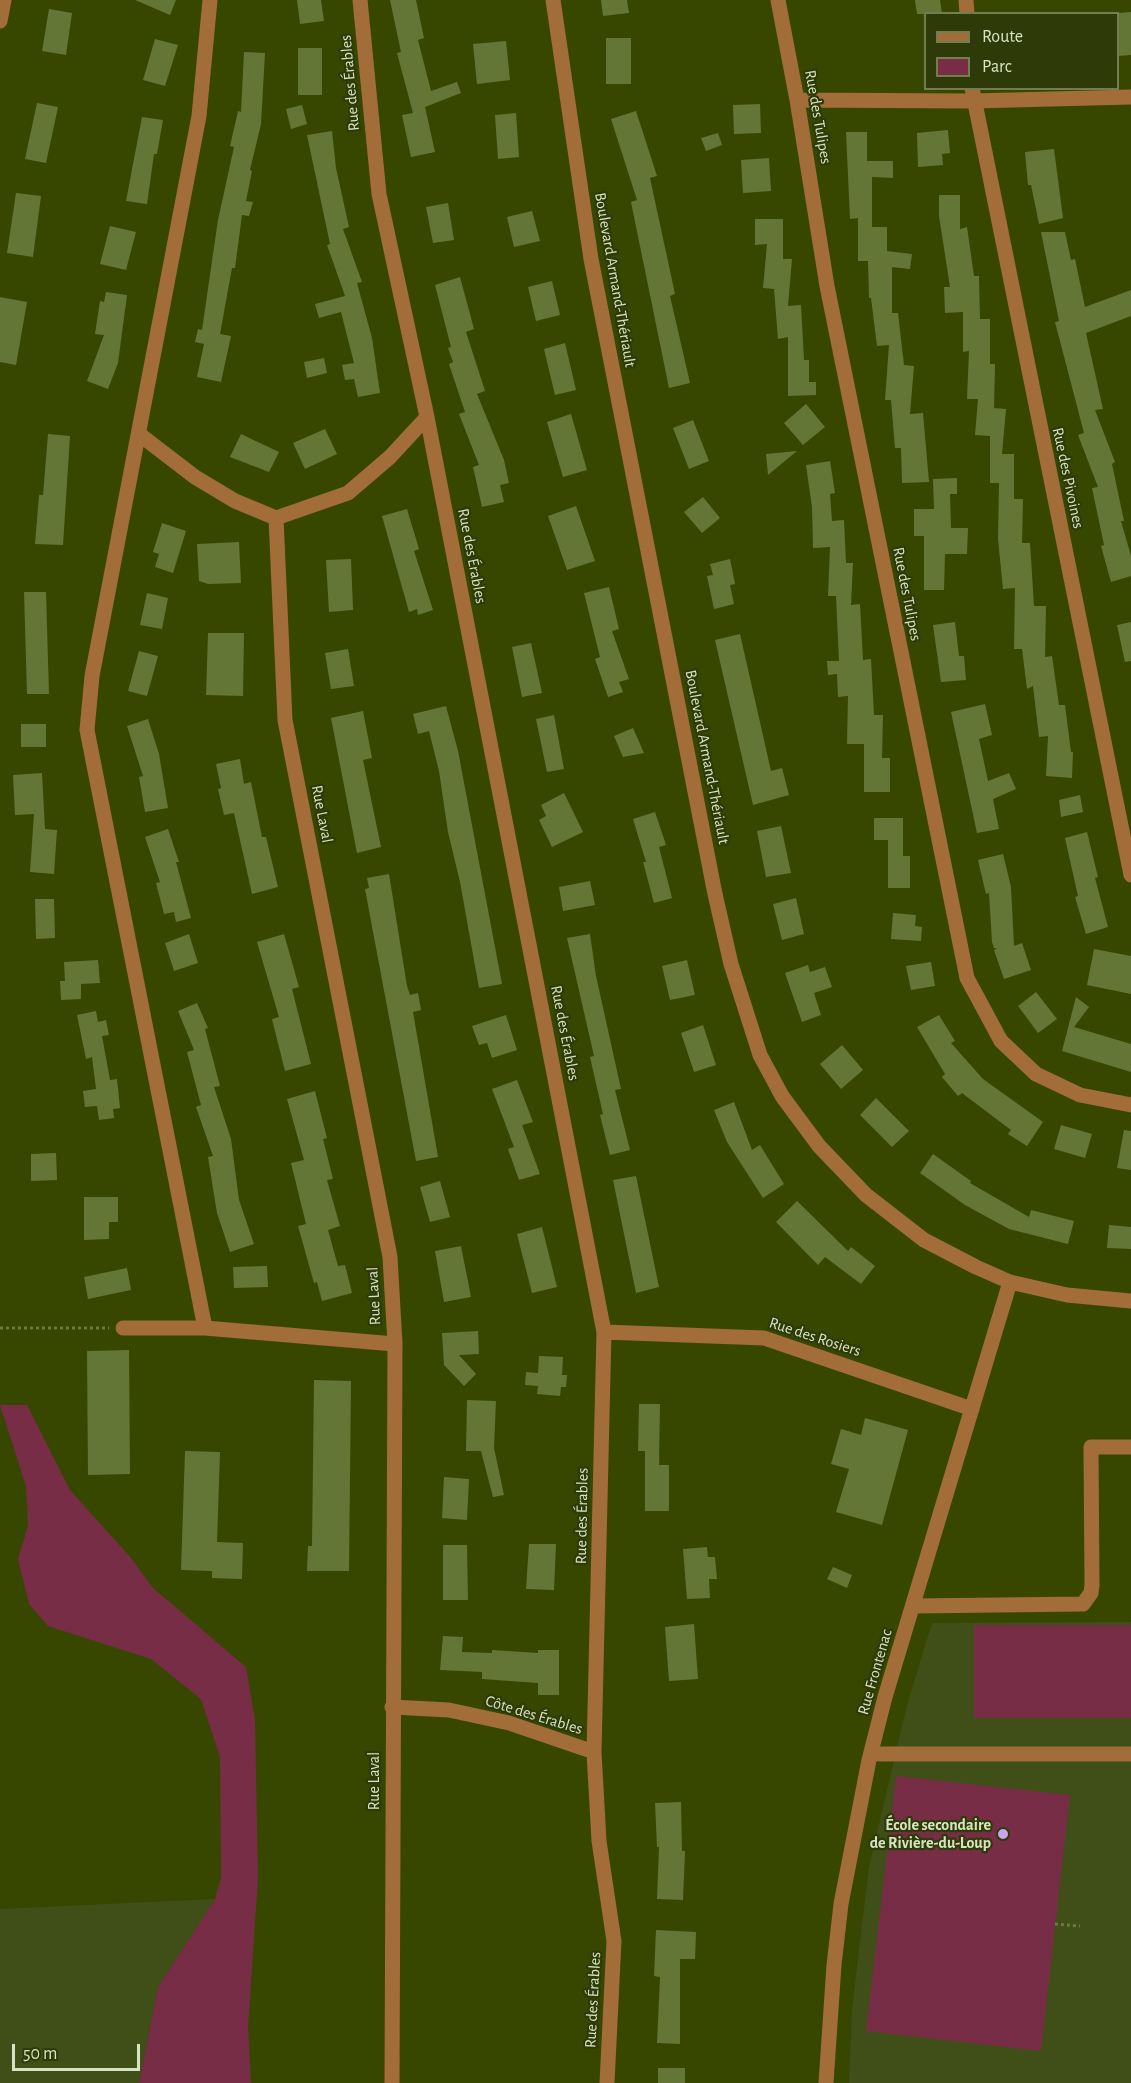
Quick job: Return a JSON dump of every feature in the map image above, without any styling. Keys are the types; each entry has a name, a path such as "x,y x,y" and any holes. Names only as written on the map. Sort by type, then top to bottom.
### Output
{"street":[{"path":"0,21 4,0"},
{"path":"205,1328 87,730 92,676 199,116 210,0"},
{"name":"Rue des Érables","path":"360,0 379,194 427,417 604,1332 594,1752 599,1841 614,1941 607,2083"},
{"name":"Boulevard Armand-Thériault","path":"553,0 591,259 715,894 747,1019 760,1055 782,1096 840,1170 890,1215 924,1240 976,1268 1010,1282 1067,1294 1131,1301"},
{"name":"Rue des Tulipes","path":"778,0 797,100 826,286 967,978 1001,1041 1036,1074 1080,1095 1131,1105"},
{"path":"797,100 972,95 1131,97"},
{"name":"Rue des Pivoines","path":"972,95 1131,874"},
{"path":"139,434 195,477 235,501 276,518 348,493 390,457 427,417"},
{"name":"Rue Laval","path":"276,518 285,720 390,1257 395,1344 392,2083"},
{"name":"Rue Frontenac","path":"826,2083 834,1965 841,1904 871,1755 1010,1282"},
{"path":"123,1328 205,1328 395,1344"},
{"name":"Rue des Rosiers","path":"604,1332 764,1338 972,1409"},
{"path":"913,1606 1083,1605 1091,1593 1092,1585 1091,1447 1131,1447"},
{"name":"Côte des Érables","path":"392,1707 449,1710 509,1723 594,1752"},
{"path":"871,1755 1131,1754"}],"path":[{"path":"0,1328 123,1328"},
{"path":"1055,1924 1080,1926"}],"shaded area":[{"name":"École secondaire de Rivière-du-Loup","path":"1131,1622 1131,2083 849,2083 852,2009 869,1867 907,1705 932,1623"},
{"path":"215,1899 158,1987 139,2083 0,2083 0,1909"}],"green space":[{"path":"0,1405 27,1405 70,1490 131,1558 153,1588 246,1667 255,1720 258,1878 248,2027 251,2083 139,2083 158,1987 215,1899 221,1878 220,1757 201,1699 151,1659 48,1626 29,1604 18,1559 28,1526 26,1486"},
{"path":"974,1625 1131,1625 1131,1718 974,1718"},
{"path":"896,1776 1070,1795 1041,2051 866,2031"}],"building":[{"path":"135,0 176,0 170,15"},
{"path":"297,0 321,0 324,21 300,24"},
{"path":"390,0 416,0 424,38 418,40 431,91 457,82 461,93 425,107 435,152 411,157 402,115 413,113 397,53 401,52"},
{"path":"601,0 627,0 629,13 603,16"},
{"path":"915,0 940,0 942,12 917,14"},
{"path":"49,9 72,13 66,55 42,51"},
{"path":"1131,12 1131,55 1119,56 1119,13"},
{"path":"606,38 631,38 631,84 606,84"},
{"path":"155,39 178,45 165,86 143,80"},
{"path":"506,41 510,80 477,84 473,44"},
{"path":"298,48 322,48 322,95 298,95"},
{"path":"244,52 265,53 261,124 250,170 252,171 246,201 253,202 249,216 242,215 235,268 232,268 220,334 231,336 221,382 197,377 204,344 195,342 198,329 202,330 218,220 234,147 230,146 238,111 241,112"},
{"path":"37,103 58,107 46,163 25,159"},
{"path":"760,104 761,133 734,134 733,105"},
{"path":"302,105 307,124 291,129 286,109"},
{"path":"636,111 657,176 650,178 675,294 670,296 690,383 669,388 631,202 637,200 611,119"},
{"path":"516,113 519,157 498,159 495,115"},
{"path":"142,117 163,120 157,154 154,154 147,204 126,201"},
{"path":"948,130 950,153 942,154 943,165 918,167 917,133"},
{"path":"332,131 336,168 349,227 343,229 362,282 357,283 372,338 380,393 358,397 354,379 345,380 342,365 354,363 341,312 319,318 315,304 345,296 327,245 330,244 307,135"},
{"path":"846,132 867,132 867,161 893,161 893,178 872,177 872,227 887,227 887,251 912,254 910,269 892,267 892,313 898,313 904,365 914,366 910,414 923,413 929,482 902,483 901,448 895,448 891,400 885,400 889,345 877,346 871,298 869,298 868,261 858,261 858,218 850,219"},
{"path":"718,133 722,145 706,151 701,138"},
{"path":"1054,149 1063,218 1039,224 1031,185 1028,185 1025,152"},
{"path":"769,158 771,191 743,193 741,160"},
{"path":"16,193 41,196 33,257 7,253"},
{"path":"939,195 960,195 960,229 967,227 974,276 979,276 980,319 990,319 990,364 995,364 994,408 1006,409 1002,454 1014,454 1014,499 1023,499 1022,543 1030,543 1034,606 1046,606 1045,657 1052,656 1059,705 1065,705 1071,752 1073,752 1072,778 1046,776 1048,736 1039,737 1033,686 1027,689 1022,649 1014,649 1015,588 1003,589 998,539 999,483 990,483 990,436 975,435 978,399 967,399 969,351 963,352 963,312 945,313 944,287 950,287 939,216"},
{"path":"448,203 454,240 433,243 426,207"},
{"path":"532,211 540,241 514,247 507,217"},
{"path":"755,219 783,219 783,259 792,259 788,306 801,305 804,360 809,360 809,382 816,382 816,395 788,396 788,337 778,339 774,289 763,288 767,244 755,245"},
{"path":"110,226 136,232 126,270 100,264"},
{"path":"1041,232 1065,232 1071,260 1075,259 1085,307 1131,290 1131,316 1086,333 1103,409 1095,410 1115,462 1112,464 1124,521 1121,521 1131,556 1131,576 1111,582 1101,546 1104,545 1092,488 1098,487 1078,435 1084,433 1055,322 1059,321"},
{"path":"460,277 474,329 466,332 485,391 477,394 504,460 509,483 500,485 504,502 482,507 473,467 479,465 459,414 465,412 449,364 453,362 448,348 451,347 435,285"},
{"path":"552,281 560,315 536,321 528,287"},
{"path":"106,292 127,295 118,363 108,389 87,381 104,335 95,334 100,301 104,302"},
{"path":"0,297 27,302 16,365 0,362"},
{"path":"565,343 576,390 555,395 544,349"},
{"path":"324,358 327,373 307,378 304,362"},
{"path":"806,404 825,427 803,445 784,423"},
{"path":"571,414 587,470 563,477 547,422"},
{"path":"693,420 709,461 689,469 673,428"},
{"path":"325,429 337,454 305,469 293,443"},
{"path":"48,434 70,436 63,545 35,544 39,495 43,495"},
{"path":"241,434 279,452 269,472 230,457"},
{"path":"797,451 768,475 766,454"},
{"path":"830,461 835,493 830,494 832,521 844,520 846,563 853,563 851,605 860,604 863,660 871,659 874,715 883,715 882,758 890,758 890,792 864,792 864,744 847,744 848,696 838,697 837,674 828,675 827,661 839,661 836,596 828,596 830,547 813,548 812,507 806,465"},
{"path":"957,478 957,494 950,494 951,528 968,528 967,554 945,554 944,590 924,590 924,536 914,536 914,509 934,509 933,479"},
{"path":"703,497 720,518 702,533 684,512"},
{"path":"576,506 595,561 567,570 548,516"},
{"path":"407,509 419,549 414,551 433,610 418,615 417,609 409,612 382,516"},
{"path":"162,523 186,531 173,573 155,567 159,554 153,552"},
{"path":"239,542 241,583 208,584 199,581 197,544"},
{"path":"351,559 353,610 329,612 326,560"},
{"path":"730,559 735,584 730,585 734,604 714,609 707,576 713,575 710,564"},
{"path":"609,587 619,629 612,631 629,679 619,682 623,692 608,697 595,659 600,657 584,593"},
{"path":"24,592 46,592 49,694 27,694"},
{"path":"147,593 168,598 162,629 140,625"},
{"path":"955,622 959,656 964,656 966,680 941,682 933,625"},
{"path":"1131,622 1131,661 1125,662 1117,625"},
{"path":"208,633 244,633 243,696 206,695"},
{"path":"740,634 771,771 782,768 789,795 753,805 715,640"},
{"path":"531,643 542,693 522,697 512,647"},
{"path":"348,649 354,686 331,689 325,653"},
{"path":"139,651 158,656 147,696 128,691"},
{"path":"985,704 992,735 979,739 988,781 1009,773 1016,789 993,799 999,829 977,833 951,712"},
{"path":"446,706 458,751 502,984 479,988 460,882 448,832 439,771 429,731 418,734 413,714"},
{"path":"363,711 372,758 363,760 381,847 357,853 331,718"},
{"path":"554,715 564,769 547,772 536,719"},
{"path":"148,719 159,754 168,808 145,812 139,777 143,776 127,726"},
{"path":"21,724 46,724 46,747 21,747"},
{"path":"633,728 644,753 623,757 614,736"},
{"path":"240,759 244,784 251,782 262,837 266,837 278,887 252,894 234,813 224,815 218,789 221,788 216,764"},
{"path":"42,773 45,829 57,830 54,874 30,872 34,814 15,815 13,775"},
{"path":"564,793 583,832 552,847 539,820 546,816 541,805"},
{"path":"1080,795 1083,812 1061,817 1059,800"},
{"path":"655,812 666,845 659,847 672,898 654,903 643,862 646,862 633,819"},
{"path":"874,818 903,818 903,856 910,856 910,888 888,888 888,840 874,840"},
{"path":"781,826 791,873 766,877 757,831"},
{"path":"168,829 179,862 176,862 191,918 176,922 174,912 164,914 156,883 160,882 145,837"},
{"path":"1087,832 1098,877 1095,878 1108,927 1086,934 1075,897 1078,896 1065,838"},
{"path":"1003,854 1011,887 1014,946 1022,943 1031,970 1004,979 994,950 997,948 994,948 992,942 989,893 986,894 978,860"},
{"path":"389,874 407,986 410,995 418,993 421,1010 413,1012 438,1157 416,1161 365,889 369,888 367,878"},
{"path":"590,881 595,905 563,911 559,887"},
{"path":"796,898 804,934 782,940 773,904"},
{"path":"35,899 54,899 55,938 36,939"},
{"path":"893,913 916,915 915,926 922,927 921,941 891,939"},
{"path":"189,934 198,963 174,971 165,943"},
{"path":"284,934 299,987 292,989 311,1064 285,1071 272,1019 279,1017 257,942"},
{"path":"590,934 596,976 621,1089 615,1090 630,1150 610,1155 590,1057 594,1056 567,938"},
{"path":"1094,949 1131,956 1131,994 1087,985"},
{"path":"98,960 100,983 81,984 81,999 61,1000 60,981 65,981 64,962"},
{"path":"687,960 695,995 670,1000 662,966"},
{"path":"931,962 935,986 911,990 906,966"},
{"path":"808,965 810,972 825,967 832,987 814,993 821,1015 802,1022 785,973"},
{"path":"1036,992 1057,1019 1038,1033 1018,1006"},
{"path":"1076,997 1089,1007 1074,1027 1131,1044 1131,1072 1062,1051"},
{"path":"197,1003 208,1028 205,1029 220,1086 214,1087 231,1139 239,1200 254,1244 230,1252 217,1213 208,1157 213,1156 196,1107 201,1105 187,1052 194,1050 178,1011"},
{"path":"96,1011 98,1022 106,1020 109,1035 102,1036 110,1080 117,1079 120,1108 113,1109 114,1118 99,1120 97,1106 85,1107 83,1091 96,1089 92,1057 86,1059 77,1015"},
{"path":"506,1015 517,1050 492,1058 487,1043 479,1045 472,1026"},
{"path":"939,1015 955,1041 951,1043 983,1079 1043,1122 1027,1146 1008,1134 1011,1130 962,1093 958,1096 942,1077 945,1074 917,1027"},
{"path":"703,1025 716,1065 694,1072 681,1033"},
{"path":"842,1045 863,1070 841,1089 820,1064"},
{"path":"517,1080 533,1122 522,1125 540,1174 519,1180 508,1149 514,1147 492,1089"},
{"path":"315,1091 327,1138 323,1139 333,1179 327,1180 340,1226 328,1230 338,1266 345,1265 352,1293 322,1301 317,1282 314,1283 298,1226 306,1224 291,1163 304,1160 287,1099"},
{"path":"876,1098 909,1131 892,1147 860,1115"},
{"path":"734,1102 752,1150 760,1145 784,1184 763,1198 727,1142 714,1110"},
{"path":"1061,1125 1092,1134 1085,1158 1054,1149"},
{"path":"1124,1130 1131,1131 1131,1170 1117,1168"},
{"path":"56,1153 57,1180 31,1181 31,1154"},
{"path":"933,1154 971,1181 970,1183 1029,1217 1031,1210 1074,1221 1068,1244 1009,1229 965,1205 920,1173"},
{"path":"636,1176 659,1287 636,1293 613,1180"},
{"path":"440,1181 450,1217 430,1222 420,1187"},
{"path":"84,1197 118,1197 118,1222 109,1222 109,1239 84,1240"},
{"path":"797,1201 848,1251 851,1247 875,1266 861,1284 825,1257 818,1265 776,1222"},
{"path":"1109,1225 1131,1227 1131,1249 1107,1248"},
{"path":"542,1227 557,1287 532,1293 517,1234"},
{"path":"461,1246 471,1297 444,1302 435,1251"},
{"path":"267,1266 268,1287 234,1288 233,1267"},
{"path":"127,1268 131,1290 88,1299 84,1277"},
{"path":"478,1331 479,1354 459,1355 476,1374 464,1386 444,1365 442,1333"},
{"path":"129,1350 130,1474 88,1475 87,1351"},
{"path":"539,1356 563,1357 562,1375 567,1375 566,1387 561,1387 560,1396 537,1394 538,1386 525,1385 526,1372 538,1373"},
{"path":"314,1380 351,1381 349,1571 307,1571 308,1546 312,1546"},
{"path":"467,1400 496,1401 494,1448 504,1495 493,1497 481,1451 466,1451"},
{"path":"639,1404 660,1404 659,1465 669,1465 669,1511 645,1511 645,1451 638,1451"},
{"path":"865,1418 908,1430 882,1525 836,1512 849,1469 831,1464 841,1429 861,1435"},
{"path":"185,1451 220,1452 217,1542 243,1543 242,1579 212,1578 212,1571 181,1570"},
{"path":"444,1477 469,1479 467,1520 442,1518"},
{"path":"529,1544 556,1544 554,1590 526,1589"},
{"path":"443,1545 467,1545 468,1600 443,1600"},
{"path":"707,1547 708,1557 715,1557 717,1579 709,1579 710,1598 687,1599 683,1549"},
{"path":"833,1567 852,1575 847,1588 827,1579"},
{"path":"694,1624 698,1679 669,1681 665,1627"},
{"path":"443,1636 463,1637 462,1652 492,1653 492,1650 538,1653 538,1650 559,1650 559,1695 538,1695 538,1683 482,1679 482,1672 440,1670"},
{"path":"681,1802 682,1851 685,1851 683,1900 657,1899 659,1847 657,1847 655,1803"},
{"path":"656,1930 696,1932 695,1959 680,1959 680,2044 657,2043 660,1977 654,1976"},
{"path":"658,2068 685,2068 685,2083 658,2083"}],"place":[{"name":"École secondaire de Rivière-du-Loup","path":"1003,1834"}]}
